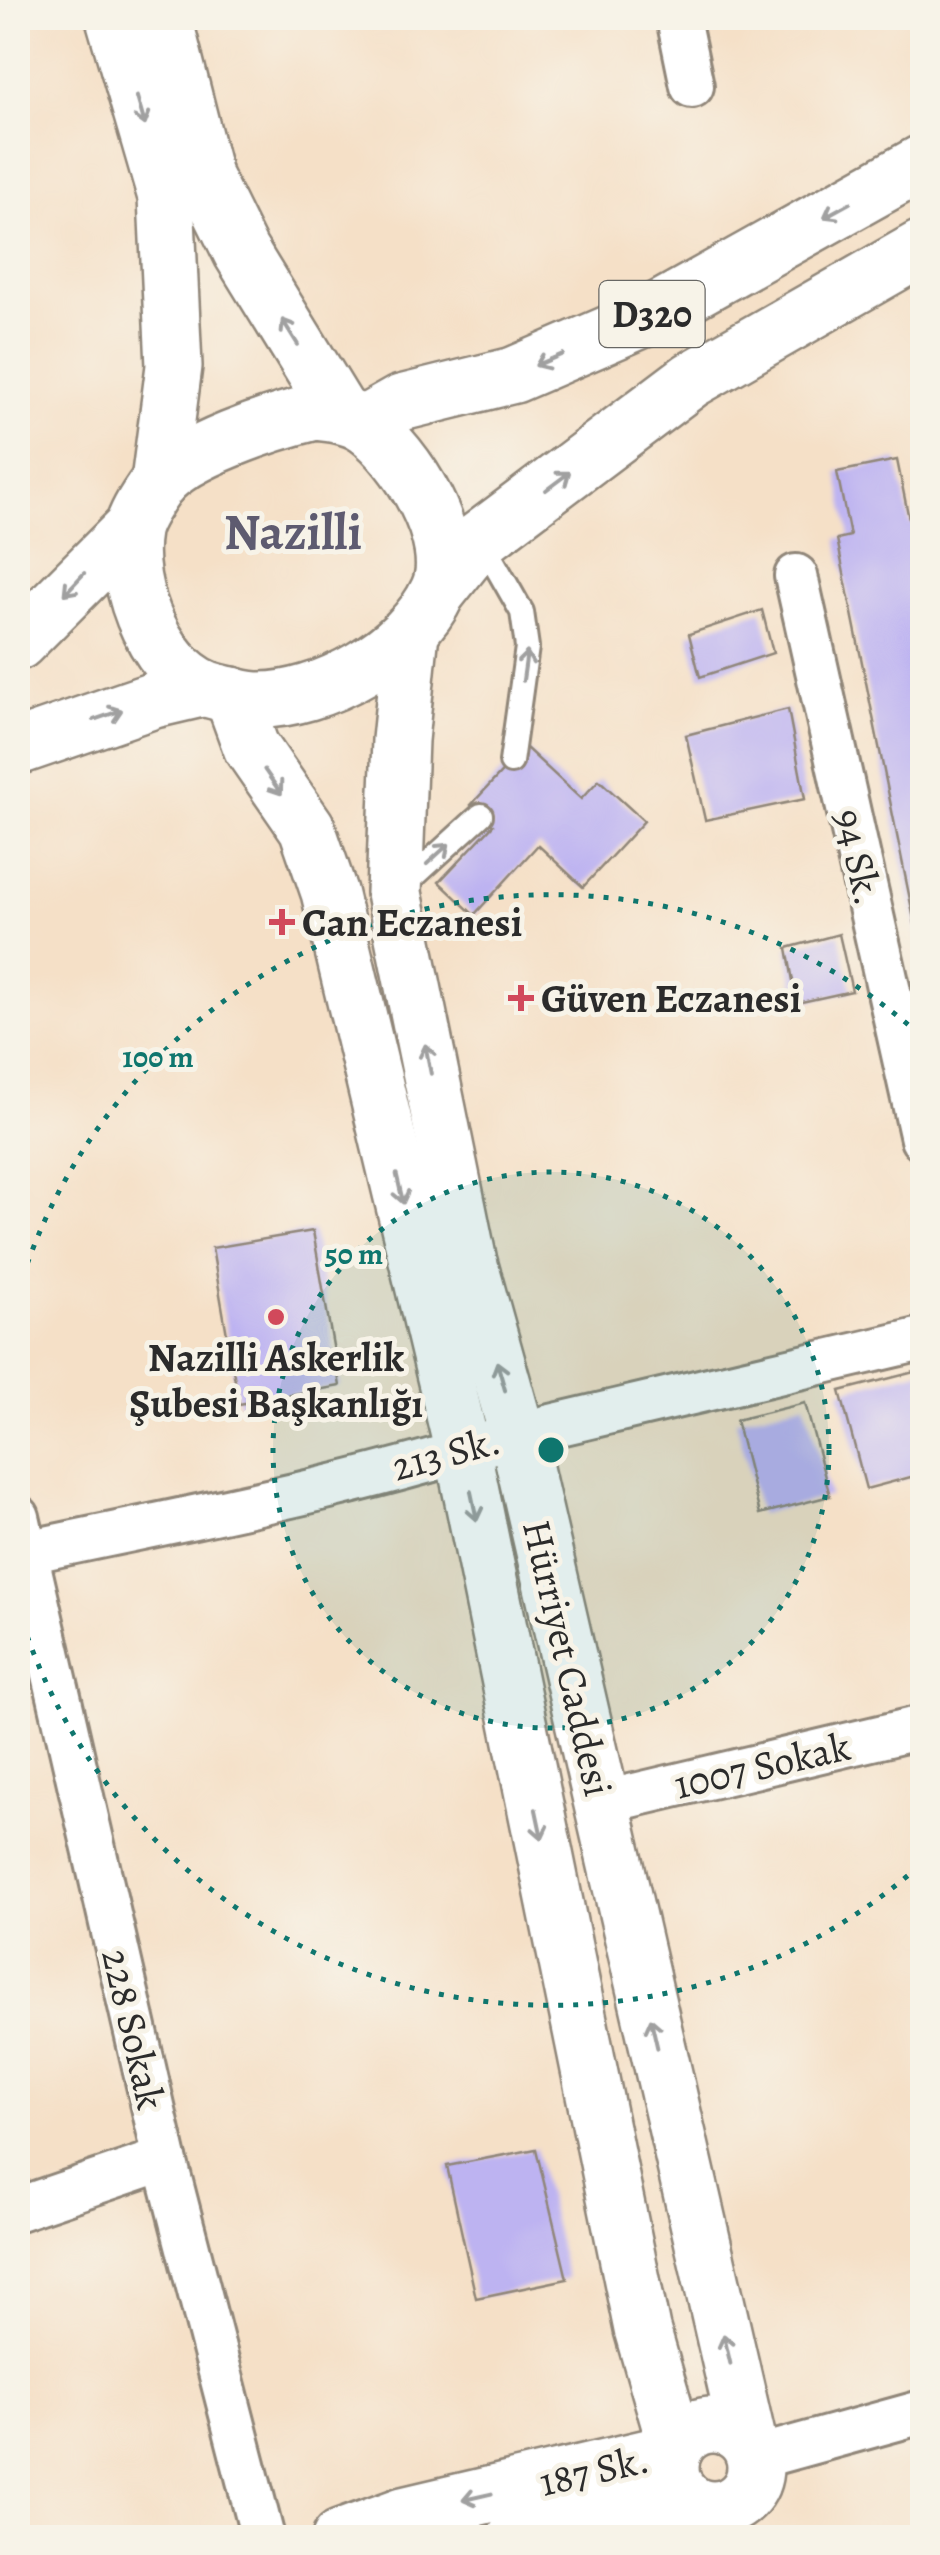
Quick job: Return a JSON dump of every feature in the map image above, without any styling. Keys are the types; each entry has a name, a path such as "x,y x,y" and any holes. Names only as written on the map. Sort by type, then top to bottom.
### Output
{"main road":[{"path":"114,18 166,197 174,366 132,574 140,604 174,666 216,692"},
{"path":"18,748 154,700 216,692 257,700 302,692 336,680 425,610 456,517 392,449 353,420 241,252 205,179 164,18"},
{"name":"D320","path":"353,420 401,403 514,375 639,321 922,163"},
{"name":"D320","path":"425,610 456,517 922,248"},
{"path":"18,642 145,505 230,440 315,412 353,420"},
{"name":"Hürriyet Caddesi","path":"425,610 400,740 394,894 469,1262 517,1434 753,2458 763,2538"},
{"name":"Hürriyet Caddesi","path":"216,692 307,828 328,892 462,1452 642,2329 683,2486"},
{"path":"712,2425 739,2434 753,2458 751,2486 732,2505 704,2508 683,2486 697,2428 712,2425"},
{"name":"187 Sk.","path":"340,2538 403,2515 683,2486"},
{"name":"187 Sk.","path":"514,2538 683,2486"}],"street":[{"path":"678,18 692,86"},
{"name":"94 Sk.","path":"796,576 922,1138"},
{"name":"213 Sk.","path":"22,1535 462,1452 517,1434 922,1339"},
{"name":"228 Sokak","path":"22,1535 164,2159 263,2538"},
{"name":"1007 Sokak","path":"601,1802 922,1728"},
{"path":"18,2208 164,2159"},
{"path":"753,2458 922,2412"}],"lane":[{"path":"456,517 522,612 527,647 510,762"},
{"path":"394,894 482,815"}],"building":[{"path":"897,460 910,524 922,522 921,954 837,539 850,536 837,472"},
{"path":"762,610 773,653 700,677 689,634"},
{"path":"788,709 805,799 705,820 686,735"},
{"path":"525,747 581,799 599,780 644,821 583,887 538,845 474,915 439,882 493,825 471,805"},
{"path":"839,934 852,991 797,1003 787,948"},
{"name":"Nazilli Askerlik Şubesi Başkanlığı","path":"313,1231 340,1386 239,1404 212,1248"},
{"path":"922,1370 922,1474 866,1489 840,1391"},
{"path":"805,1403 830,1496 760,1514 736,1420"},
{"path":"536,2149 567,2279 476,2298 447,2166"}],"place":[{"name":"Can Eczanesi","path":"282,922"},
{"name":"Güven Eczanesi","path":"521,998"},
{"name":"Nazilli Askerlik Şubesi Başkanlığı","path":"276,1317"}],"district":[{"name":"Nazilli","path":"293,531"}]}
